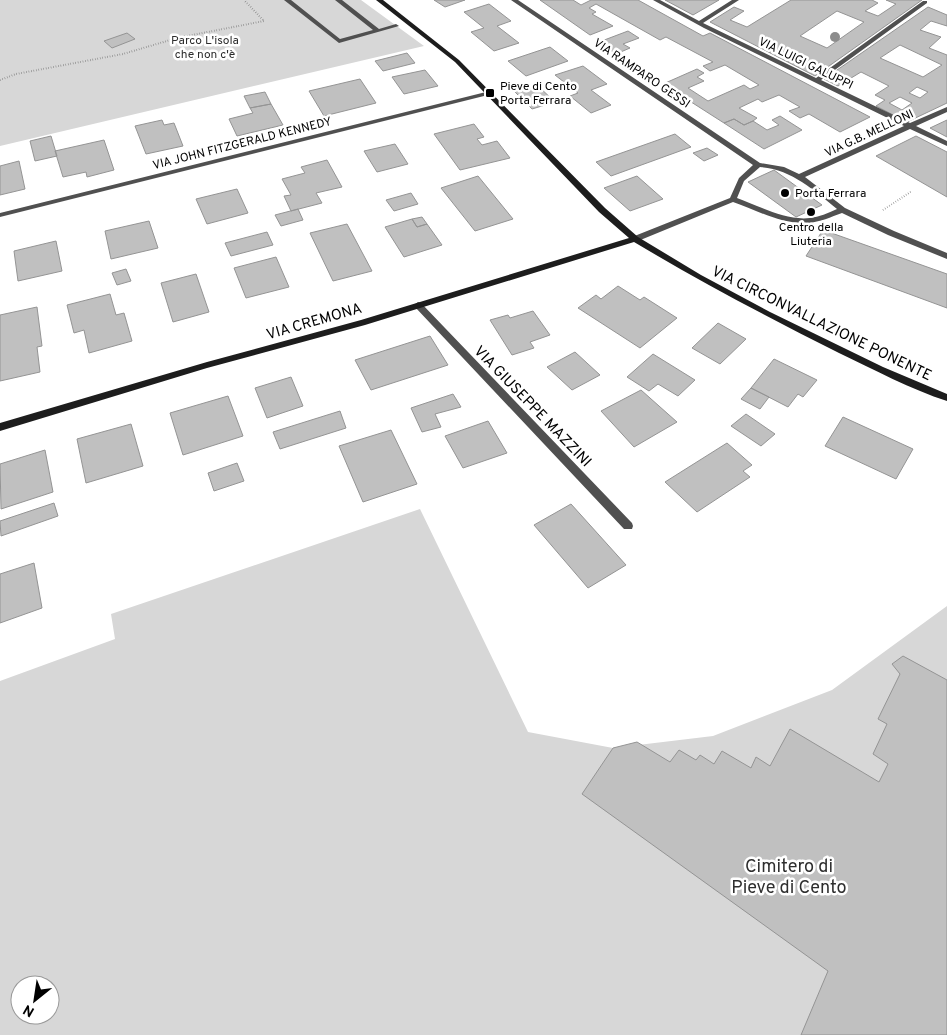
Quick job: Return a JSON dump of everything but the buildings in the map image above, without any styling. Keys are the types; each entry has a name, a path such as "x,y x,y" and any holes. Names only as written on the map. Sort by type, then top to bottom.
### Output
{"main road":[{"name":"VIA CIRCONVALLAZIONE PONENTE","path":"379,0 457,61 602,210 635,239 698,277 767,314 880,369 947,398"},
{"name":"VIA CREMONA","path":"0,427 207,365 362,322 635,239"}],"street":[{"path":"287,0 339,41 396,26"},
{"path":"338,0 378,31"},
{"name":"VIA RAMPARO GESSI","path":"514,0 758,165"},
{"name":"VIA LUIGI GALUPPI","path":"656,0 816,81 947,144"},
{"path":"699,23 736,0"},
{"path":"816,81 925,2"},
{"name":"VIA JOHN FITZGERALD KENNEDY","path":"0,215 490,93"},
{"name":"VIA G.B. MELLONI","path":"799,177 947,109"},
{"path":"733,199 738,182 747,172 758,165 772,165 799,177 842,210 947,256"},
{"path":"635,239 733,199 787,218 805,221 818,219 842,210"},
{"name":"VIA GIUSEPPE MAZZINI","path":"418,305 628,526"}],"path":[{"path":"0,80 16,74 123,54 177,38 264,21 244,0"},
{"path":"866,221 912,191"}],"green space":[{"name":"Parco L'isola che non c'è","path":"0,0 361,0 424,46 0,146"},
{"name":"Cimitero di Pieve di Cento","path":"420,509 528,732 613,748 713,736 832,690 947,606 947,1035 0,1035 0,681 115,639 111,614"}],"place":[{"name":"Pieve di Cento Porta Ferrara","path":"490,93"},
{"name":"Porta Ferrara","path":"785,193"},
{"name":"Centro della Liuteria","path":"811,212"}]}
